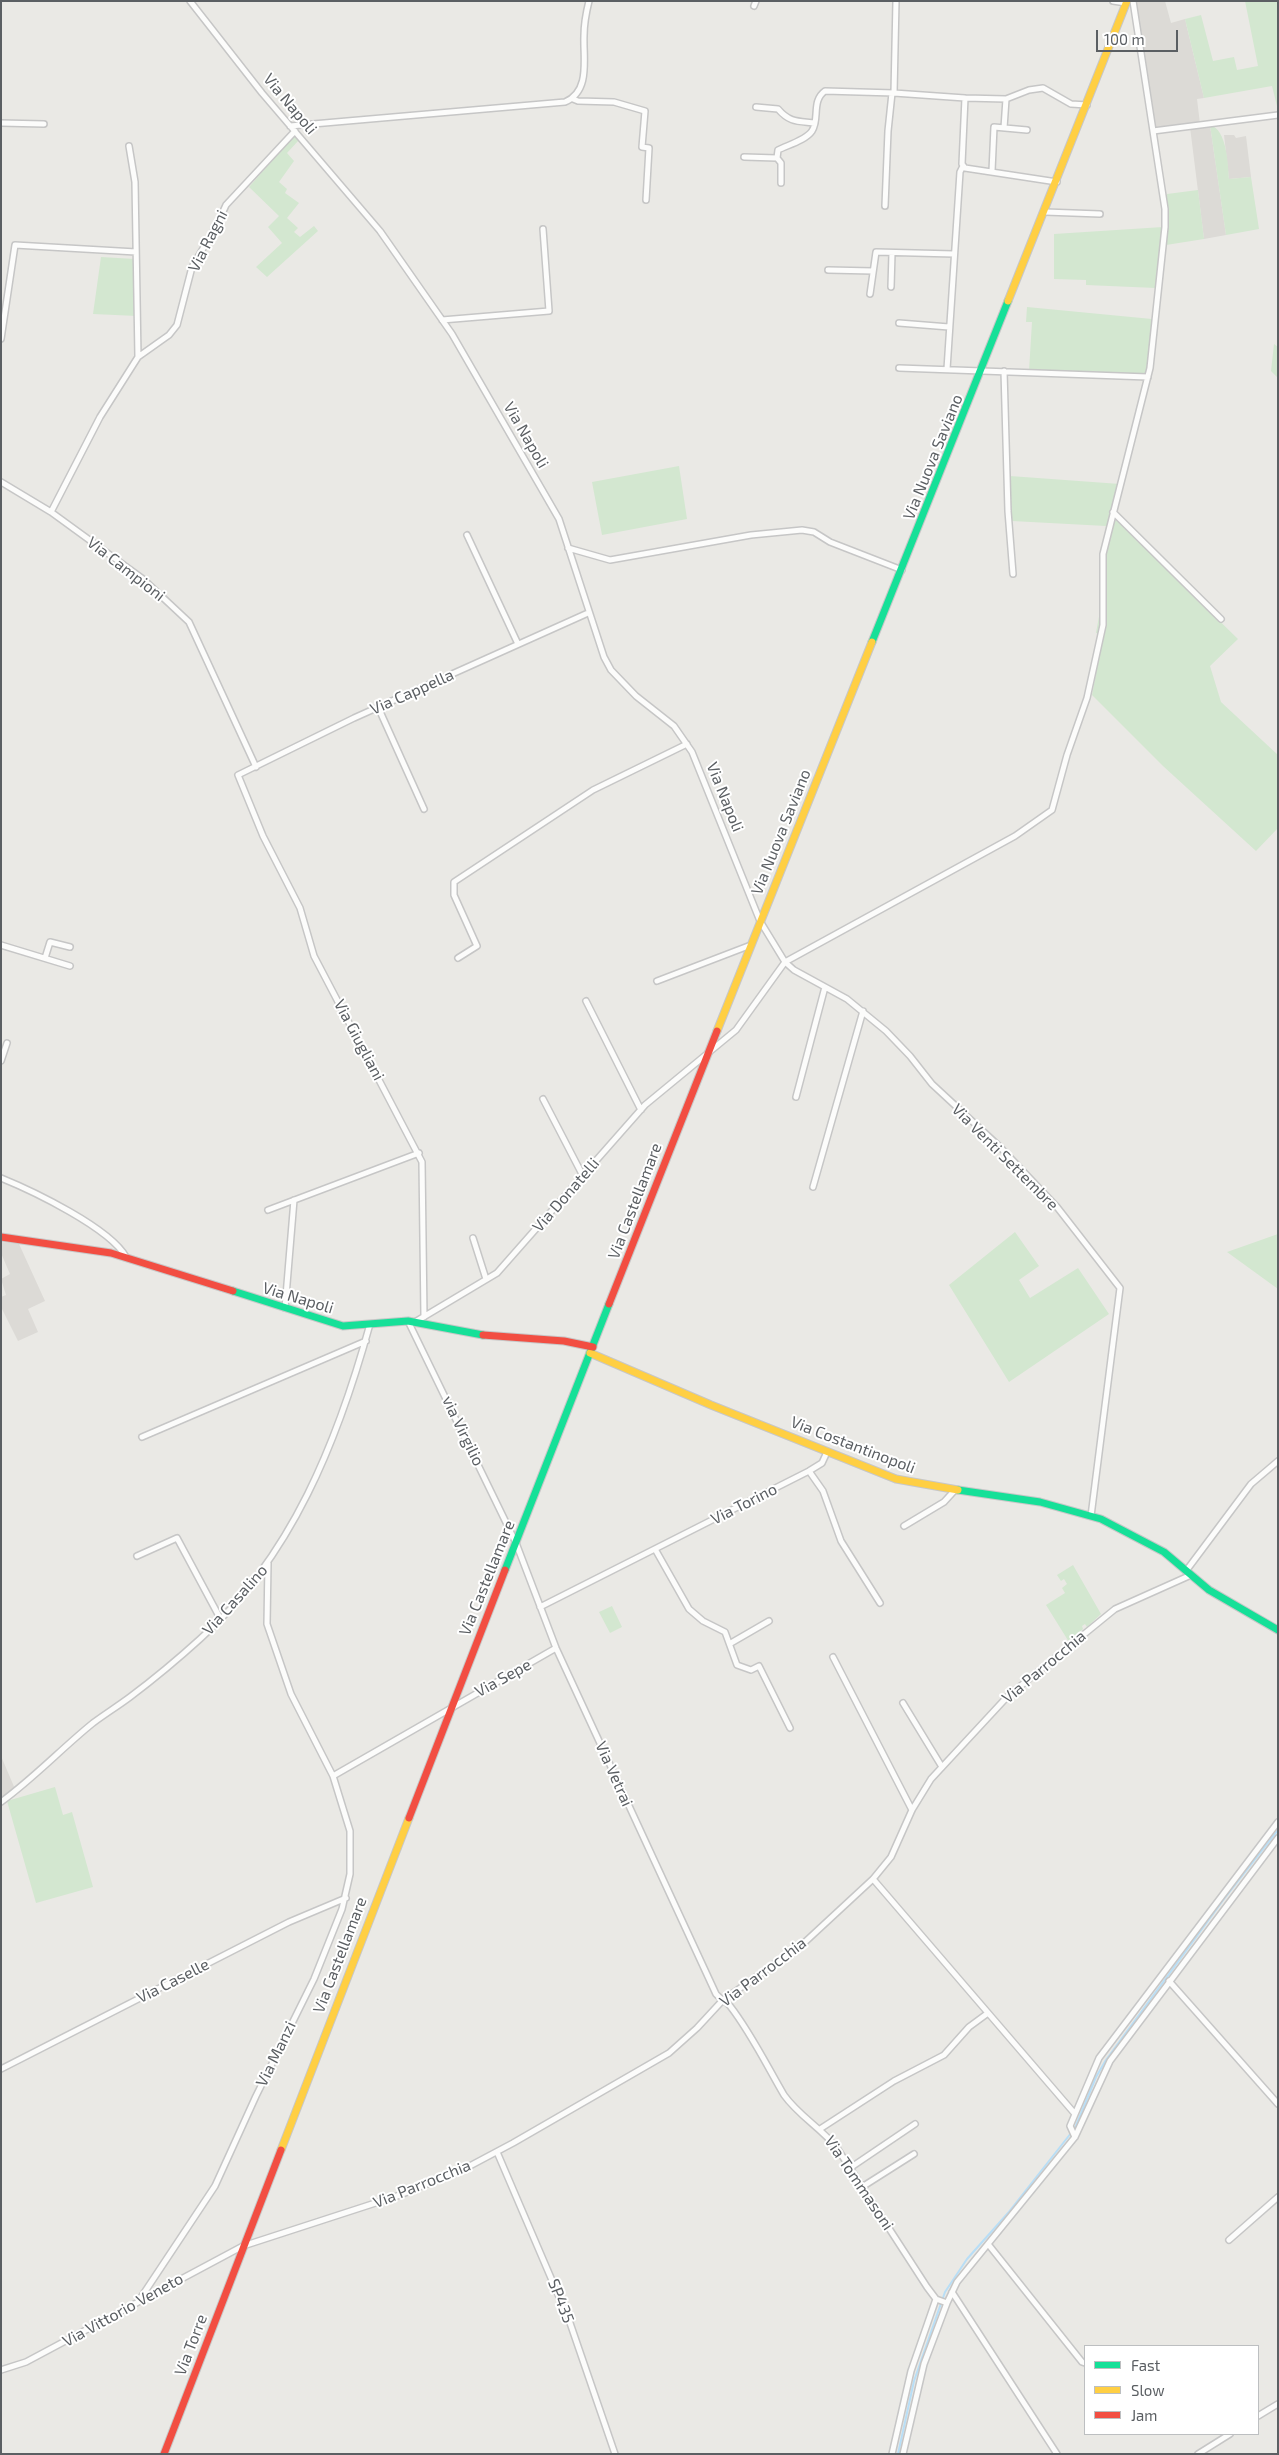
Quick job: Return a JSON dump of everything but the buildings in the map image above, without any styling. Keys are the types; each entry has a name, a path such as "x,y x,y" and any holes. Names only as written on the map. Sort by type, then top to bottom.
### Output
{"main road":[{"name":"Via Nuova Saviano","path":"760,921 1128,2"},
{"name":"Via Castellamare","path":"243,2246 450,1708 760,921"},
{"name":"Via Napoli","path":"1,1237 126,1257 343,1326 412,1321 496,1338 564,1341 591,1350"},
{"name":"Via Costantinopoli","path":"591,1350 827,1452 896,1479 955,1490 1040,1502 1091,1516 1112,1524 1164,1552 1219,1597 1278,1630"},
{"name":"Via Torre","path":"164,2454 243,2246"}],"street":[{"name":"Via Napoli","path":"190,1 290,126 380,231 442,320 559,520 588,613 604,657 611,670 647,705 674,726 687,744 760,921"},
{"path":"290,126 555,102 573,98 580,88 585,70 584,37 589,1"},
{"path":"885,206 888,131 893,93 896,1"},
{"path":"785,962 1015,836 1052,810 1067,755 1087,698 1103,625 1103,554 1148,378 1165,227 1165,209 1153,131 1128,2 1112,1"},
{"path":"781,183 780,163 777,158 778,150 807,135 815,123 817,102 825,91 1006,99 1036,88 1043,88 1056,93 1071,104 1088,105"},
{"path":"573,98 578,101 614,102 645,111 642,147 649,148 646,200"},
{"path":"947,369 960,172 962,166 965,98"},
{"path":"1004,128 1006,99"},
{"path":"756,107 778,109 791,121 815,123"},
{"path":"1153,131 1278,115"},
{"path":"1,123 44,124"},
{"path":"992,171 994,127 1027,130"},
{"name":"Via Ragni","path":"51,512 100,417 138,358 169,335 176,325 192,267 217,225 226,205 295,131"},
{"path":"129,146 135,182 138,358"},
{"path":"744,157 777,158"},
{"path":"962,166 967,169 992,171 1057,182"},
{"path":"1045,212 1100,214"},
{"path":"442,320 549,311 543,229"},
{"path":"1,339 15,246 136,252"},
{"path":"870,294 876,252 954,254"},
{"path":"891,287 892,253"},
{"path":"828,270 873,271"},
{"path":"899,323 949,328"},
{"path":"899,368 982,369 1148,378"},
{"path":"1004,371 1008,511 1013,574"},
{"name":"Via Campioni","path":"1,482 51,512 143,579 189,622 256,767"},
{"path":"1113,512 1221,619"},
{"path":"568,548 610,560 751,535 802,530 814,532 830,542 902,570"},
{"path":"467,535 518,644"},
{"name":"Via Cappella","path":"238,776 378,707 588,613"},
{"path":"378,707 424,809"},
{"path":"458,958 477,946 454,895 454,882 592,790 687,744"},
{"name":"Via Giugliani","path":"238,776 263,836 300,908 314,956 419,1153 422,1162 424,1317"},
{"name":"Via Venti Settembre","path":"760,921 785,962 794,970 862,1011 910,1056 951,1104 1028,1176 1057,1207 1120,1288 1091,1516"},
{"path":"45,958 50,942 70,947"},
{"path":"1,945 70,966"},
{"path":"658,981 751,945"},
{"name":"Via Donatelli","path":"412,1321 424,1317 497,1273 641,1110 736,1030 785,962"},
{"path":"796,1097 825,987"},
{"path":"586,1001 641,1110"},
{"path":"813,1186 862,1011"},
{"path":"1,1062 7,1043"},
{"path":"543,1099 583,1176"},
{"path":"268,1210 419,1153"},
{"path":"1,1178 44,1196 108,1237 123,1251 126,1257"},
{"path":"285,1308 294,1200"},
{"path":"473,1238 486,1279"},
{"name":"via Virgilio","path":"412,1321 516,1543"},
{"name":"Via Casalino","path":"1,1802 37,1774 93,1723 132,1696 195,1644 268,1563 313,1484 353,1384 370,1324"},
{"path":"142,1437 366,1341"},
{"name":"Via Torino","path":"540,1607 809,1471 822,1462 827,1452"},
{"path":"1189,1573 1251,1484 1278,1462"},
{"path":"809,1471 823,1490 841,1541 880,1603"},
{"path":"904,1526 944,1502 955,1490"},
{"path":"137,1556 177,1538 220,1618"},
{"name":"Via Vetrai","path":"516,1543 556,1648 686,1935 716,1994 722,2001"},
{"path":"654,1549 689,1609 703,1621 725,1632 731,1643 737,1665 751,1670 759,1666 790,1728"},
{"name":"Via Manzi","path":"139,2301 215,2186 256,2096 314,1979 346,1898 350,1874 350,1831 333,1776 291,1694 268,1624 268,1563"},
{"name":"Via Parrocchia","path":"243,2246 400,2196 438,2181 497,2152 668,2053 697,2028 722,2001 805,1942 873,1879 891,1857 912,1810 923,1791 942,1767 1007,1697 1104,1616 1128,1601 1189,1573"},
{"path":"731,1643 769,1621"},
{"name":"Via Sepe","path":"333,1776 556,1648"},
{"path":"833,1657 912,1810"},
{"path":"903,1703 942,1767"},
{"path":"1073,2134 1070,2126 1099,2058 1278,1822"},
{"path":"903,2454 919,2382 945,2303 965,2270 988,2244 1073,2134 1110,2061 1169,1980 1278,1838"},
{"path":"873,1879 1075,2114"},
{"name":"Via Caselle","path":"1,2069 289,1922 346,1898"},
{"path":"1169,1980 1278,2104"},
{"name":"Via Tommasoni","path":"722,2001 728,2004 740,2020 784,2096 792,2106 820,2129 837,2148 937,2299"},
{"path":"820,2129 894,2081 944,2055 969,2026 988,2013"},
{"path":"850,2168 914,2124"},
{"name":"SP435","path":"497,2152 566,2312 615,2454"},
{"path":"862,2187 914,2154"},
{"path":"1229,2240 1278,2197"},
{"path":"988,2244 1084,2363"},
{"name":"Via Vittorio Veneto","path":"1,2370 26,2362 243,2246"},
{"path":"952,2292 1057,2454"},
{"path":"892,2454 909,2379 937,2299 945,2303"},
{"path":"1259,2415 1278,2404"},
{"path":"1198,2454 1228,2435"}],"shaded area":[{"path":"1134,1 1165,1 1171,23 1185,19 1204,98 1197,99 1200,124 1154,130"},
{"path":"1210,125 1226,235 1204,239 1190,127"},
{"path":"1224,135 1234,135 1236,138 1246,136 1251,177 1229,179"},
{"path":"1,1242 19,1244 45,1301 28,1309 38,1332 18,1341 1,1307 1,1297 6,1295 1,1279 10,1274 1,1253"},
{"path":"1,1756 15,1789 1,1799"}],"green space":[{"path":"1245,1 1278,1 1278,110 1272,86 1204,98 1185,19 1201,15 1213,61 1234,57 1237,70 1258,66"},
{"path":"1210,125 1220,133 1226,148 1229,179 1251,177 1259,229 1226,235"},
{"path":"295,134 299,140 287,153 294,161 279,182 287,189 285,193 299,203 287,218 298,228 294,232 300,237 314,226 318,231 267,277 256,267 282,243 268,227 279,216 249,187"},
{"path":"1198,190 1204,239 1166,245 1167,194"},
{"path":"1163,227 1156,288 1086,285 1086,280 1054,279 1054,234"},
{"path":"101,257 135,259 137,316 93,314"},
{"path":"1027,307 1152,319 1146,376 1029,371 1032,322 1026,322"},
{"path":"1274,344 1278,347 1278,378 1271,371"},
{"path":"679,466 687,519 602,535 592,482"},
{"path":"1010,476 1120,484 1110,519 1117,521 1238,639 1210,666 1221,702 1278,755 1278,828 1256,851 1163,766 1092,695 1103,635 1096,633 1100,611 1099,568 1106,526 1012,521"},
{"path":"1015,1232 1039,1266 1019,1280 1030,1298 1078,1268 1109,1314 1009,1382 949,1285"},
{"path":"1278,1234 1278,1289 1227,1252"},
{"path":"1073,1565 1101,1614 1087,1627 1085,1624 1082,1626 1083,1629 1069,1642 1046,1605 1065,1593 1062,1588 1067,1584 1064,1579 1061,1581 1057,1575"},
{"path":"612,1606 622,1627 610,1633 599,1612"},
{"path":"55,1787 63,1815 72,1812 93,1887 36,1903 7,1801"}],"waterway":[{"path":"898,2454 914,2381 945,2292 967,2259 1008,2213 1075,2128 1096,2077 1106,2060 1224,1899 1278,1830"}],"traffic: fast":[{"path":"872,642 1008,301"},
{"path":"233,1291 343,1326 408,1321 483,1335"},
{"path":"505,1570 609,1304"},
{"path":"958,1490 1040,1502 1101,1519 1164,1552 1209,1590 1278,1630"}],"traffic: slow":[{"path":"1008,301 1127,1"},
{"path":"717,1031 872,642"},
{"path":"590,1353 711,1405 896,1479 958,1490"},
{"path":"281,2150 409,1818"}],"traffic: jam":[{"path":"609,1304 717,1031"},
{"path":"1,1237 111,1253 233,1291"},
{"path":"483,1335 564,1341 593,1347"},
{"path":"409,1818 505,1570"},
{"path":"164,2454 281,2150"}]}
